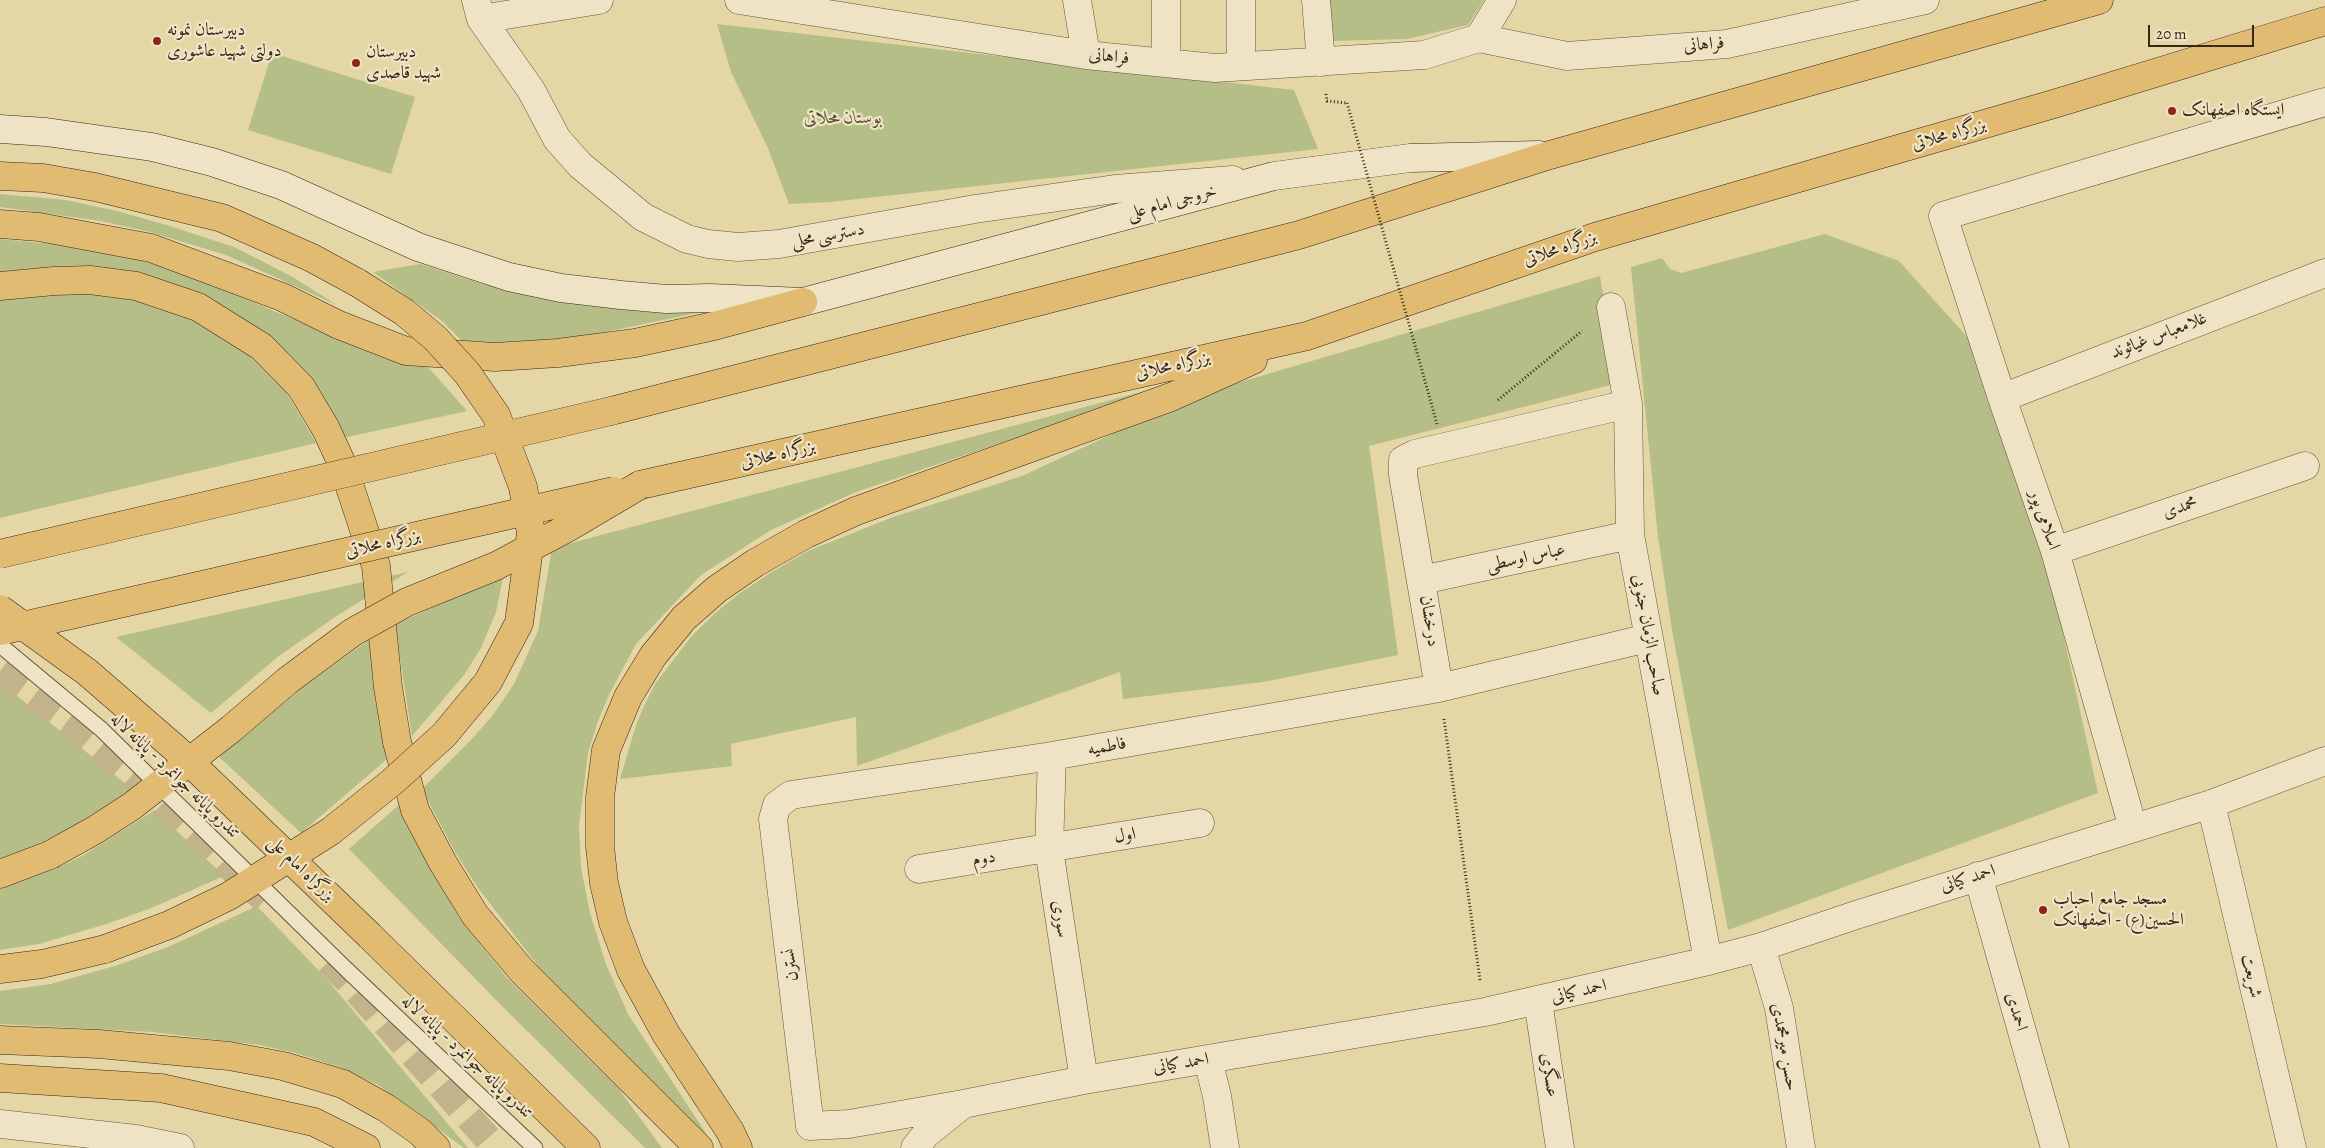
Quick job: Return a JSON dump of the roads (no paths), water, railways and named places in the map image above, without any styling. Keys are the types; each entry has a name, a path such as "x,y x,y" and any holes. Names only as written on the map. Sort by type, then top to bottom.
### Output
{"highway":[{"path":"0,554 611,411 1299,235 1550,155 2099,0"},
{"name":"بزرگراه محلاتی","path":"0,631 640,485 1307,336 1595,237 2057,103 2325,21"},
{"path":"0,176 42,178 95,187 222,218 312,258 358,283 404,312 435,338 467,373 496,415 523,487 531,533 518,623 488,682 444,735 392,782 331,832 229,896 170,925 105,949 42,964 0,970"},
{"path":"0,224 39,227 151,248 282,297 339,325 406,351 495,356 558,353 635,343 714,326 803,302"},
{"path":"0,286 90,280 136,286 206,312 262,347 301,387 326,429 343,466 376,566 394,723 415,810 443,863 475,915 522,971 699,1148"},
{"path":"738,1148 730,1131 666,1034 631,970 613,922 604,882 600,847 600,797 606,750 628,697 653,656 684,618 717,589 755,562 806,534 856,511 1171,397 1307,336"},
{"path":"0,874 50,855 95,830 132,806 231,729 287,680 353,632 407,602 496,566 569,527 640,485"},
{"name":"بزرگراه امام علی","path":"0,609 87,672 177,750 586,1148"},
{"path":"0,1040 99,1044 229,1056 283,1066 343,1084 386,1108 420,1132 436,1148"},
{"path":"0,1078 161,1088 314,1122 366,1148"}],"street":[{"path":"478,9 599,0"},
{"name":"فراهانی","path":"739,0 1086,55 1215,68 1424,55 1479,38 1567,56 1727,44 1925,0"},
{"path":"1077,0 1086,55"},
{"path":"1166,0 1166,63"},
{"path":"1241,0 1241,66"},
{"path":"1316,0 1322,62"},
{"path":"1479,38 1502,0"},
{"name":"دسترسی محلی","path":"478,9 531,90 557,139 580,164 643,217 687,239 708,244 738,247 779,244 975,209 1106,191 1274,176"},
{"name":"اسلامی پور","path":"2133,828 2055,551 2002,398 1943,216 2325,102"},
{"name":"خروجی امام علی","path":"0,129 46,132 152,147 212,162 281,185 418,247 509,277 561,288 666,299 710,298 803,302 1274,176 1410,158 1550,155"},
{"name":"غلامعباس غیاثوند","path":"2002,398 2322,281"},
{"name":"صاحب الزمان جنوبی","path":"1611,307 1628,404 1630,535 1708,961"},
{"name":"درخشان","path":"1439,688 1422,580 1402,475 1403,460 1414,454 1628,404"},
{"name":"محمدی","path":"2055,551 2305,466"},
{"name":"عباس اوسطی","path":"1422,580 1630,535"},
{"name":"فاطمیه","path":"777,805 791,795 1052,756 1439,688 1648,638"},
{"name":"سوری","path":"1052,756 1049,849 1084,1080"},
{"name":"احمد کیانی","path":"810,1126 849,1124 1084,1080 1485,1012 1708,961 1761,948 1978,876 2210,804 2325,761"},
{"name":"شریعت","path":"2210,804 2292,1148"},
{"name":"نسترن","path":"777,805 773,819 810,1126"},
{"name":"اول","path":"1049,849 1200,823"},
{"name":"دوم","path":"919,869 1049,849"},
{"name":"احمدی","path":"1978,876 2055,1148"},
{"name":"حسن میرمحمدی","path":"1761,948 1779,1008 1801,1148"},
{"name":"عسگری","path":"1538,1001 1560,1148"},
{"path":"1208,1060 1217,1096 1225,1148"},
{"path":"915,1148 926,1134 963,1104"},
{"path":"0,1124 137,1144 180,1148"}],"lane":[{"name":"تندرو پایانه جوانمرد - پایانه لاله","path":"0,645 101,729 347,970 535,1148"}],"tunnel":[{"path":"0,671 68,722 155,794 265,900"},
{"path":"329,961 496,1148"}],"place":[{"name":"دبیرستان نمونه دولتی شهید عاشوری","path":"157,41"},
{"name":"دبیرستان شهید قاصدی","path":"356,63"},
{"name":"ایستگاه اصفهانک","path":"2172,111"},
{"name":"مسجد جامع احباب الحسین(ع) - اصفهانک","path":"2043,910"}],"park label":[{"name":"بوستان محلاتی","path":"843,119"}]}
